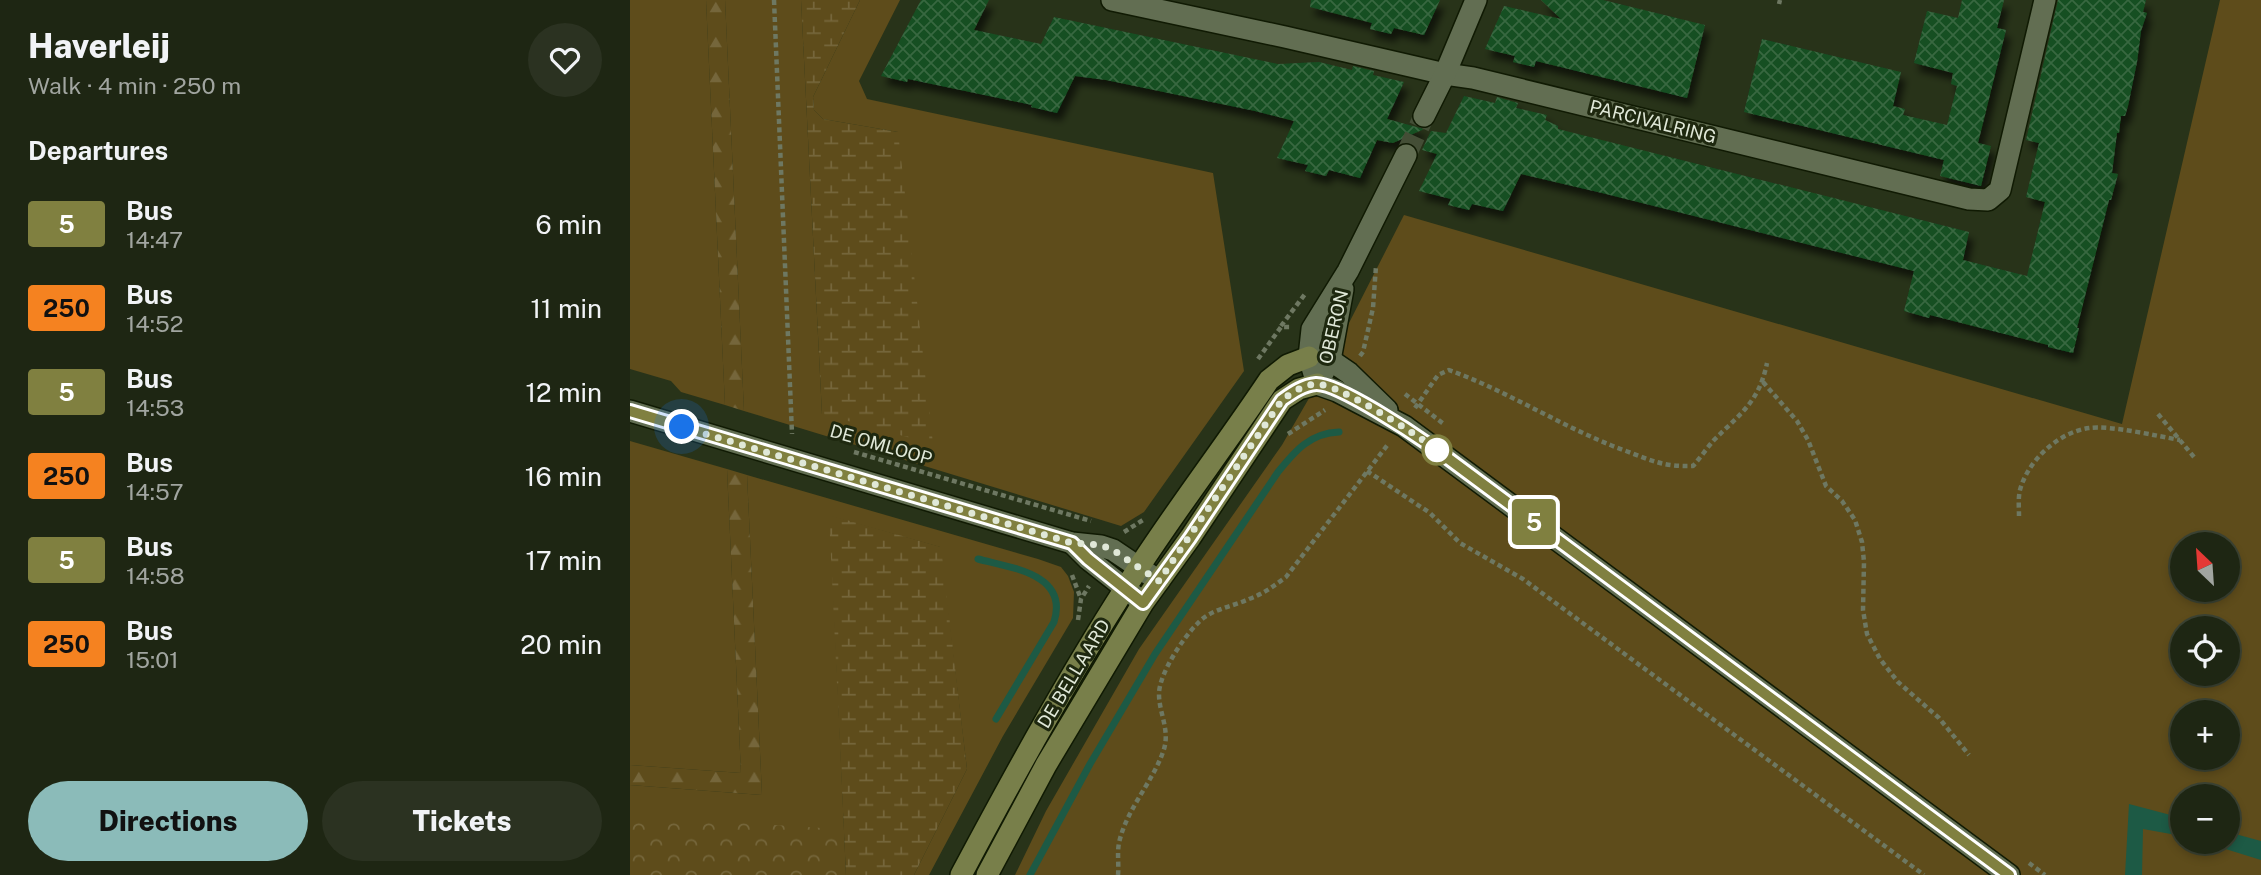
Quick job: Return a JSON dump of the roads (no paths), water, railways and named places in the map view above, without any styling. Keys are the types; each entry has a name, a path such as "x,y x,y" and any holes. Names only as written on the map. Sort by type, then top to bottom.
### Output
{"street":[{"name":"PARCIVALRING","path":"1112,0 1473,78 1969,199 1988,200 2000,190 2045,0"},
{"path":"1424,116 1476,0"},
{"name":"OBERON","path":"1317,384 1319,359 1312,328 1348,271 1406,155"},
{"path":"1319,359 1349,373 1404,426 2009,875"},
{"name":"DE BELLAARD","path":"961,875 1028,750 1139,567 1269,380 1288,366 1319,359"},
{"path":"1317,384 1337,391 1404,426"},
{"name":"DE BELLAARD","path":"987,875 1046,765 1143,603 1282,400 1299,389 1317,384"},
{"path":"630,411 1072,543 1101,545 1159,581"},
{"path":"1072,543 1143,603"}],"waterway":[{"path":"1030,875 1090,764 1155,654 1278,472 1304,444 1320,436 1339,432"},
{"path":"978,559 1021,570 1046,583 1053,593 1056,606 1054,622 996,719"}],"tunnel":[{"path":"1406,155 1424,116"}]}
